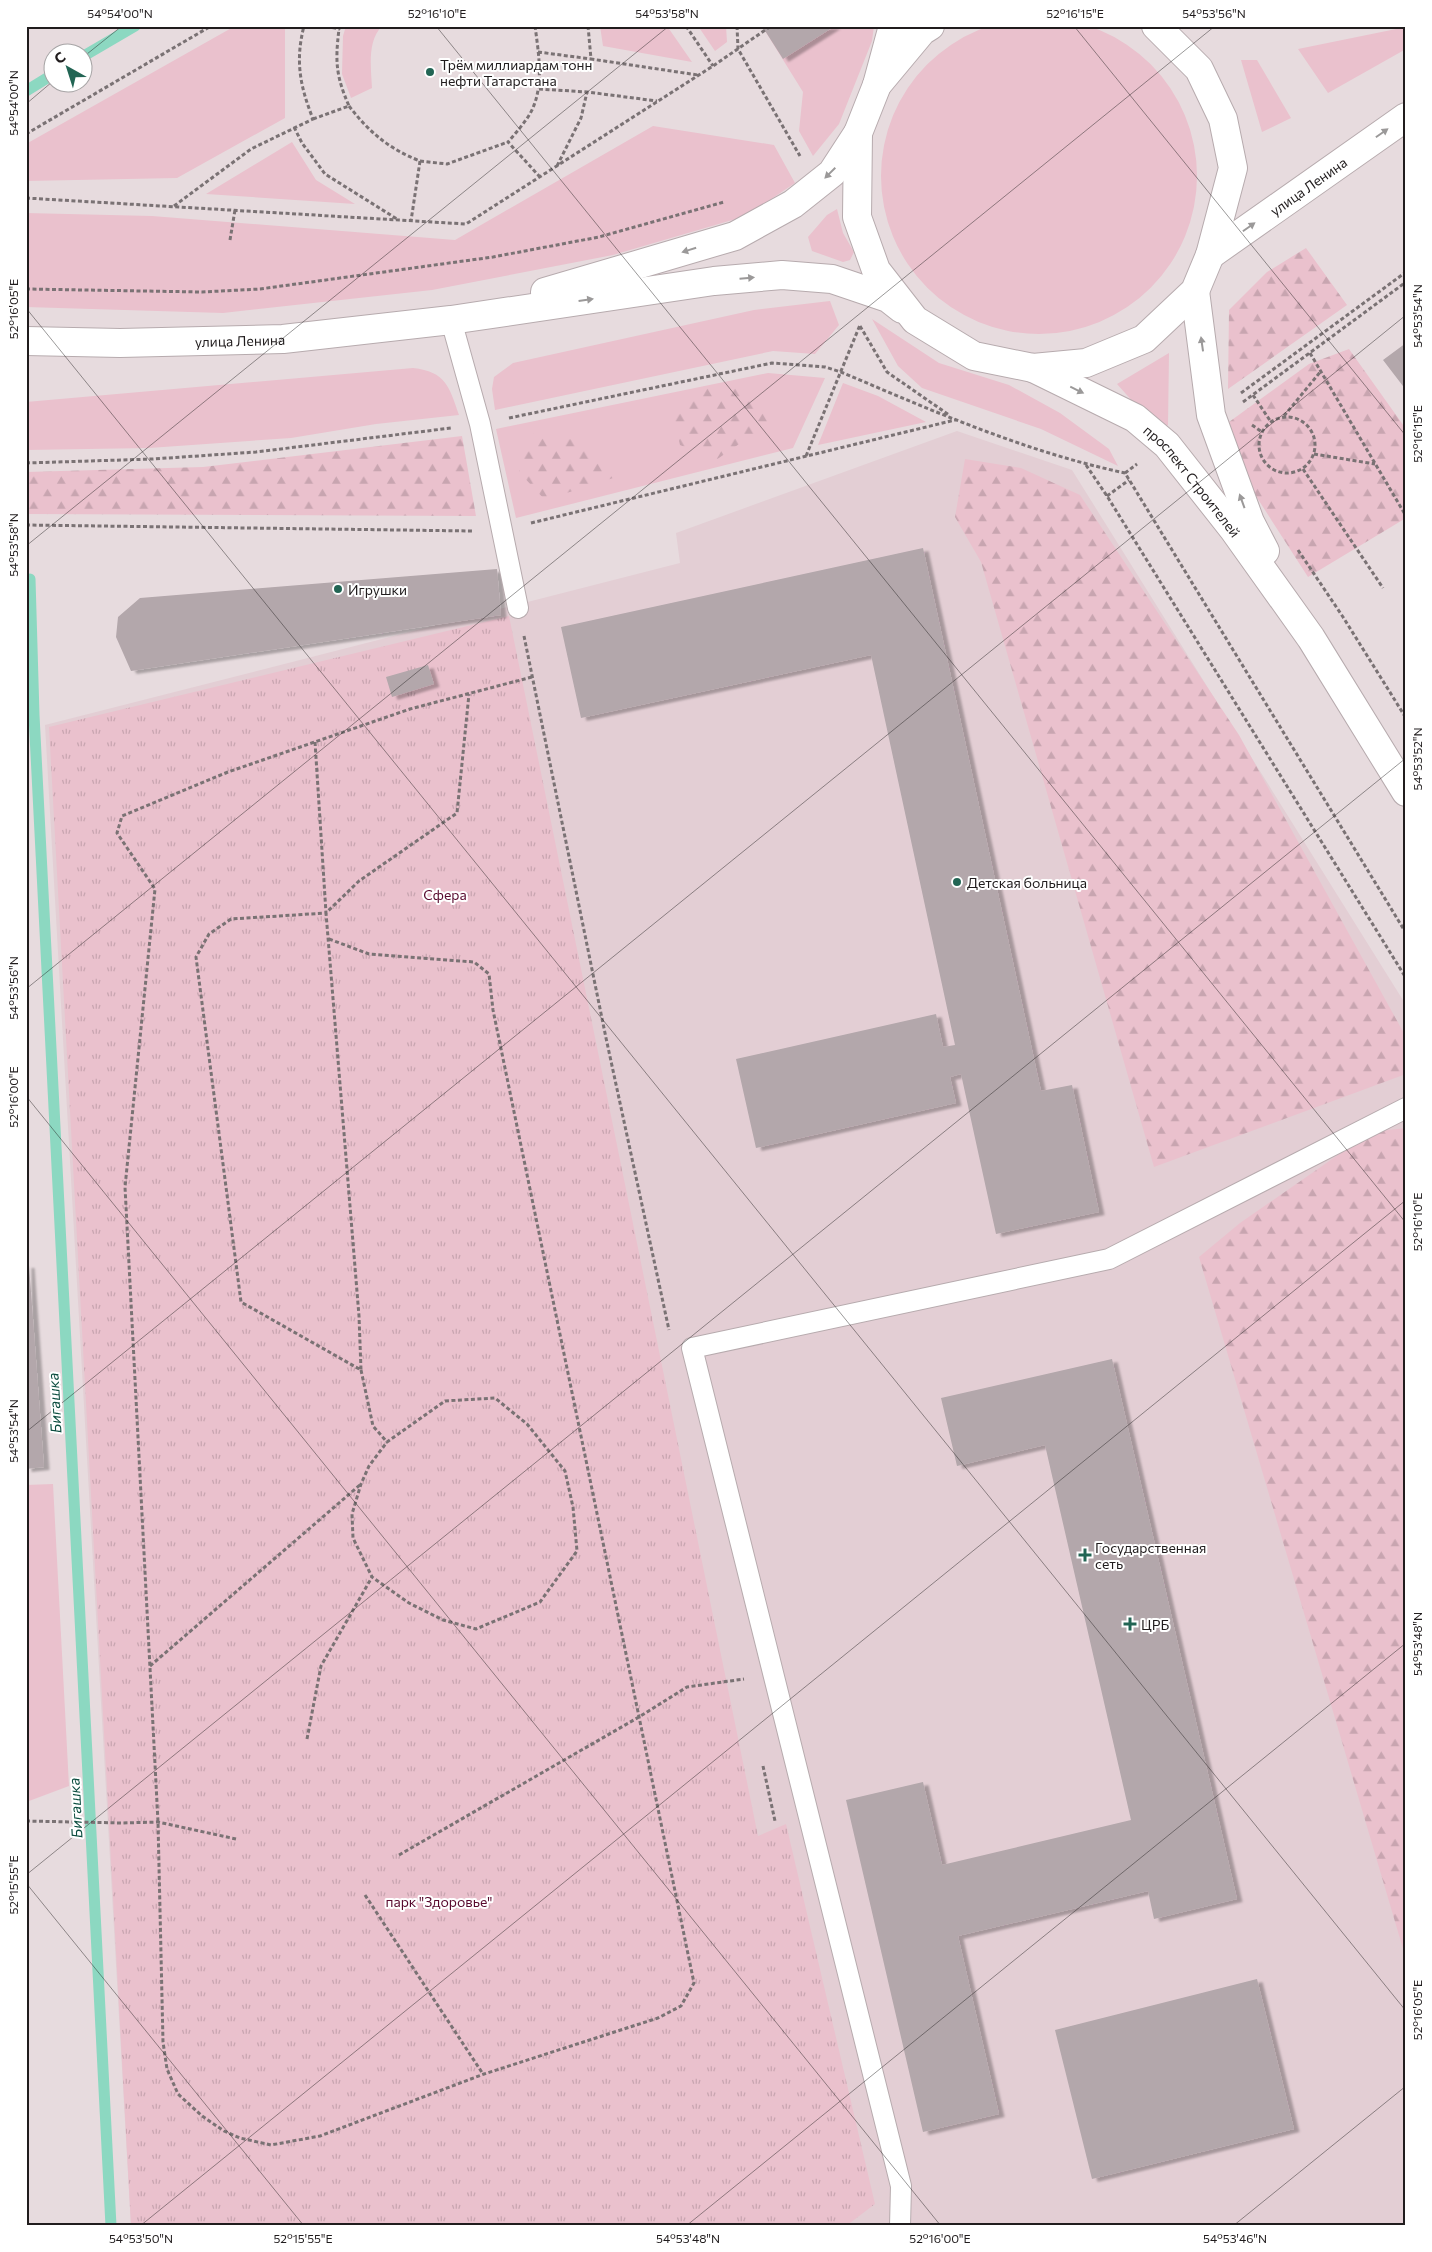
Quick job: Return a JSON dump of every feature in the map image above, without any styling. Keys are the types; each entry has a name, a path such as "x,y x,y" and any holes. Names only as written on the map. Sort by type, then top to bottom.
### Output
{"main road":[{"path":"452,320 735,236 793,204 832,173 858,133 877,85 894,26"},
{"path":"877,85 922,31 930,26"},
{"path":"452,320 714,281 782,275 832,280 888,298 915,320 974,356 1033,368 1086,363 1144,339 1195,291 1210,255 1233,168 1223,119 1199,69 1156,26"},
{"name":"улица Ленина","path":"1210,255 1406,117"},
{"path":"858,133 856,217 876,270 915,320"},
{"name":"проспект Строителей","path":"1195,291 1211,415 1250,522 1311,638"},
{"name":"улица Ленина","path":"26,342 120,343 283,339 452,320"},
{"name":"проспект Строителей","path":"1033,368 1135,418 1166,445 1234,530 1311,638 1406,792"}],"lane":[{"path":"452,320 480,424 518,608"},
{"path":"900,2226 901,2186 692,1348 1109,1259 1406,1108"}],"path":[{"path":"26,134 211,26"},
{"path":"304,26 300,43 299,68 302,91 313,119"},
{"path":"326,26 339,28 335,58 339,82 348,106 365,127 398,153 420,161 447,164 508,142 529,116 539,89 535,26"},
{"path":"588,26 591,60"},
{"path":"686,26 713,66"},
{"path":"737,26 738,49 803,162"},
{"path":"26,198 466,224 658,102 771,26"},
{"path":"538,52 699,75"},
{"path":"539,89 587,92 658,102"},
{"path":"557,166 581,118 587,92"},
{"path":"174,207 251,149 294,127 348,106"},
{"path":"294,127 302,143 325,174 398,220"},
{"path":"508,142 540,177"},
{"path":"412,220 420,161"},
{"path":"26,289 202,292 260,289 493,257 590,239 727,201"},
{"path":"230,240 235,210"},
{"path":"1239,395 1406,272"},
{"path":"1238,406 1406,282"},
{"path":"806,456 860,325 887,372 955,420 1086,464 1125,473 1406,933"},
{"path":"1310,353 1406,516"},
{"path":"1284,416 1302,420 1309,426 1314,435 1314,454 1310,462 1303,469 1284,473 1268,465 1262,458 1259,440 1262,432 1271,422 1284,416 1321,371"},
{"path":"1253,395 1271,422"},
{"path":"1314,454 1376,465"},
{"path":"1086,464 1406,978"},
{"path":"1303,469 1383,588"},
{"path":"1107,496 1129,480"},
{"path":"1294,545 1343,616 1406,718"},
{"path":"518,608 606,1038 671,1339"},
{"path":"329,939 369,954 474,962 488,974 493,1010 694,1983 681,2006 658,2018 484,2074 320,2136 270,2145 240,2138 224,2131 202,2116 178,2094 167,2070 164,2042 158,1822 125,1188 155,889 117,833 122,816 228,772 410,709 532,677"},
{"path":"362,1370 241,1302 196,957 209,934 230,919 326,913 359,881 456,813 469,694"},
{"path":"315,742 326,913 362,1370 373,1426 387,1442"},
{"path":"495,1398 527,1424 565,1471 573,1506 577,1551 540,1602 476,1629 444,1620 409,1603 372,1577 353,1538 352,1514 361,1484 370,1466 387,1442 445,1401 495,1398"},
{"path":"150,1666 361,1484"},
{"path":"307,1739 321,1666 372,1577"},
{"path":"742,1669 746,1688"},
{"path":"399,1854 639,1717 687,1687 744,1679"},
{"path":"763,1764 775,1821"},
{"path":"26,1821 158,1822 236,1839"},
{"path":"365,1896 484,2074"}],"shaded area":[{"path":"957,431 1072,470 1406,1005 1406,2226 131,2226 45,725 680,563 676,533"}],"green space":[{"path":"1039,18 1070,21 1100,30 1127,44 1151,64 1171,88 1185,115 1194,145 1197,176 1194,207 1185,237 1171,264 1151,288 1127,308 1100,322 1070,331 1039,334 1008,331 978,322 951,308 927,288 907,264 893,237 884,207 881,176 884,145 893,115 907,88 927,64 951,44 978,30 1008,21"},
{"path":"235,26 268,26 285,29 285,118 177,178 26,181 26,144"},
{"path":"346,26 382,26 377,32 372,47 372,88 351,98 342,74 343,36"},
{"path":"600,26 667,26 692,62 603,46"},
{"path":"698,26 726,26 727,42 715,51"},
{"path":"762,26 874,26 872,41 839,124 813,156 799,131 803,92"},
{"path":"1406,27 1406,49 1328,93 1298,49"},
{"path":"1241,60 1257,60 1291,118 1262,132"},
{"path":"653,126 774,145 795,183 746,216 613,255 432,290 223,313 26,307 26,213 152,216 455,240"},
{"path":"292,142 316,180 355,204 206,194"},
{"path":"837,209 843,233 854,252 850,260 843,262 812,251 808,237 827,215"},
{"path":"1306,248 1347,305 1228,389 1229,310 1267,272"},
{"path":"830,301 839,325 815,354 773,351 495,410 492,389 494,377 513,363 754,310"},
{"path":"872,319 939,363 1009,385 1060,413 1109,449 1118,466 1041,429 922,388 898,366"},
{"path":"1349,349 1406,429 1406,518 1308,577 1245,479 1229,422 1309,364"},
{"path":"1169,353 1168,425 1159,431 1117,384"},
{"path":"413,368 433,373 445,382 459,415 376,424 291,438 149,448 26,450 26,402"},
{"path":"768,373 825,378 793,448 516,518 496,429"},
{"path":"843,383 878,396 926,422 818,445"},
{"path":"738,384 771,422 716,460 680,445 672,410 702,387"},
{"path":"534,433 587,442 615,467 613,478 545,500 519,472 519,459"},
{"path":"462,436 476,516 26,514 26,472 203,467"},
{"path":"965,459 1021,468 1080,495 1239,735 1406,1037 1406,1074 1154,1167 981,562 955,517"},
{"name":"парк \"Здоровье\"","path":"509,616 758,1836 786,1824 875,2204 846,2226 131,2226 49,727"},
{"path":"1406,1128 1406,1959 1199,1257 1240,1223 1371,1132"},
{"path":"53,1484 69,1786 29,1801 26,1796 26,1485"}],"building":[{"path":"762,26 835,26 783,59"},
{"path":"1406,343 1406,390 1383,360"},
{"name":"Детская больница","path":"923,548 1041,1091 1072,1085 1099,1212 996,1234 961,1074 950,1077 956,1103 756,1148 736,1059 936,1014 943,1047 955,1045 871,655 581,718 561,627"},
{"path":"497,569 501,615 131,671 116,637 118,617 140,598"},
{"path":"428,665 434,684 392,697 386,677"},
{"path":"26,1265 29,1265 44,1467 26,1469"},
{"name":"ЦРБ","path":"1112,1359 1237,1899 1154,1919 1148,1891 958,1936 999,2114 923,2132 846,1800 923,1782 942,1865 1131,1820 1045,1445 957,1466 941,1398"},
{"path":"1257,1979 1294,2129 1092,2179 1055,2030"}],"waterway":[{"path":"92,51 135,26"},
{"path":"26,91 42,81"},
{"name":"Бигашка","path":"30,579 34,715 111,2226"}],"place":[{"name":"Трём миллиардам тонн нефти Татарстана","path":"430,72"},
{"name":"Игрушки","path":"338,589"},
{"name":"Детская больница","path":"957,882"},
{"name":"Государственная сеть","path":"1085,1555"},
{"name":"ЦРБ","path":"1130,1624"}],"park label":[{"name":"Сфера","path":"445,894"}]}
